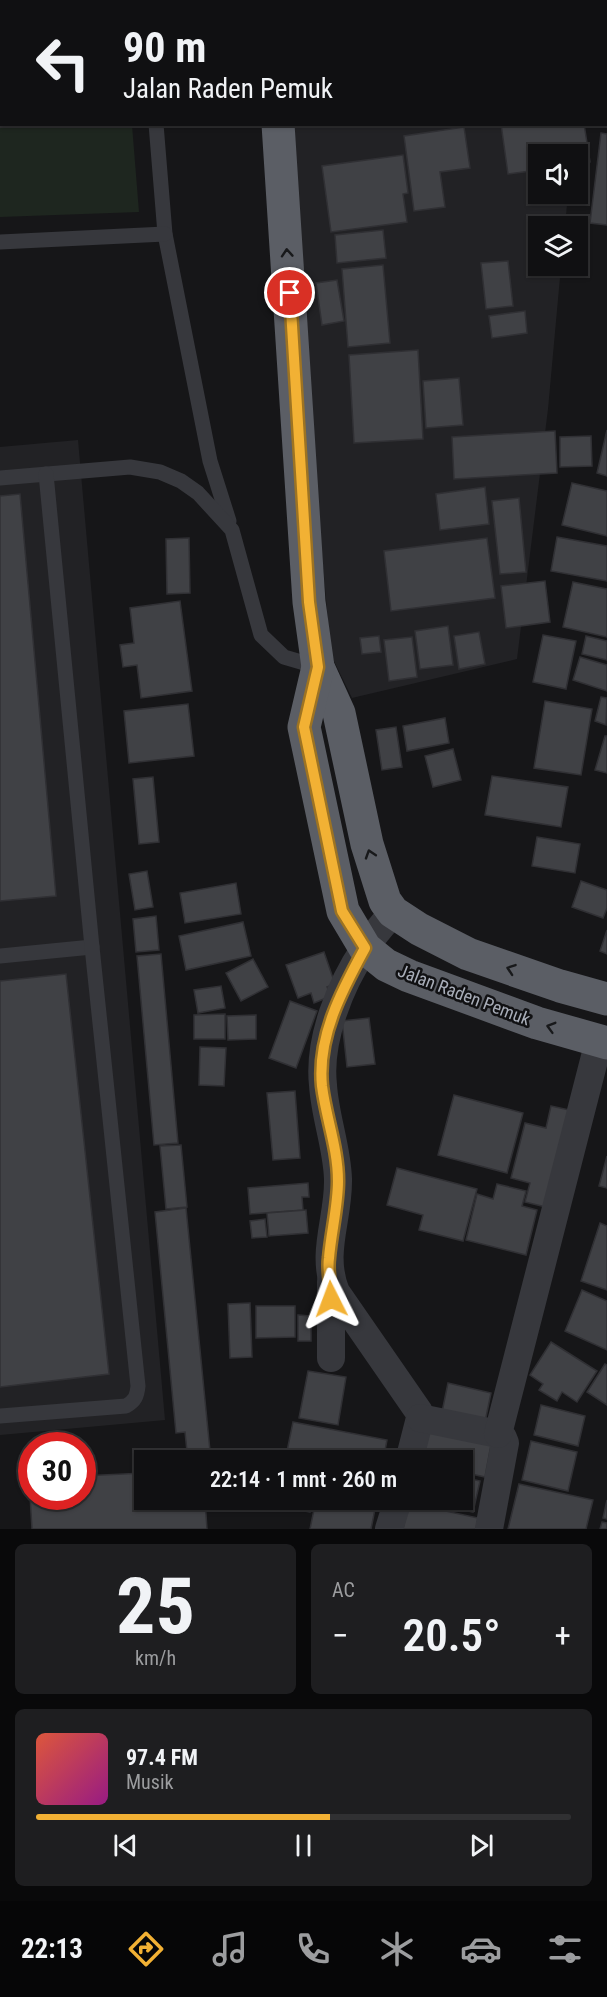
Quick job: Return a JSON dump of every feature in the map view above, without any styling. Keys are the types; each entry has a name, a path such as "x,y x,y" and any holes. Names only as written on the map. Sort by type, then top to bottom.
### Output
{"highway":[{"name":"Jalan Raden Pemuk","path":"285,126 309,602 318,667 339,713 367,844 385,901 393,912"},
{"name":"Jalan Raden Pemuk","path":"318,667 304,727 342,911 365,948 386,965 409,976 537,1023 603,1042"},
{"path":"393,912 419,929 468,954 560,986 607,999"}],"street":[{"path":"332,1358 331,1279 328,1262 338,1182 335,1145 322,1086 322,1062 326,1037 346,982 365,948 393,912"},
{"path":"498,1434 603,1042"},
{"path":"331,1279 336,1292 419,1412 420,1418 412,1450"},
{"path":"420,1418 498,1434 503,1438 505,1443 489,1529"},
{"path":"389,1529 395,1510"}],"lane":[{"path":"156,126 165,234 210,461 261,635 284,657 318,667"},
{"path":"0,242 165,234"},
{"path":"0,478 130,467 160,472 181,481 198,493 232,530"},
{"path":"0,1416 126,1406 132,1403 137,1396 138,1386 46,474"},
{"path":"0,956 92,947"}],"shaded area":[{"path":"0,126 132,126 139,212 0,217"},
{"path":"574,126 572,144 528,144 528,204 567,204 566,216 528,216 528,276 560,276 548,409 517,659 352,698 331,655 311,430 293,127"},
{"path":"78,440 165,1420 0,1435 0,447"}],"building":[{"path":"501,126 584,126 587,144 528,144 528,171 508,174"},
{"path":"464,127 470,168 440,172 445,207 414,211 404,136"},
{"path":"601,133 607,134 607,225 590,223"},
{"path":"403,155 408,193 403,194 407,222 331,232 322,166"},
{"path":"383,230 386,258 337,263 335,235"},
{"path":"508,261 513,306 486,309 481,263"},
{"path":"383,265 390,343 348,347 342,269"},
{"path":"337,280 344,321 322,325 316,283"},
{"path":"525,311 527,333 492,338 489,316"},
{"path":"418,350 423,439 354,443 349,355"},
{"path":"459,378 463,425 426,428 423,381"},
{"path":"607,430 607,476 597,473"},
{"path":"555,431 557,473 454,479 452,437"},
{"path":"591,436 592,466 560,467 560,437"},
{"path":"572,483 607,491 607,536 562,525"},
{"path":"485,487 489,524 440,530 436,494"},
{"path":"20,494 56,896 0,901 0,496"},
{"path":"519,498 526,572 500,574 492,501"},
{"path":"557,537 607,546 607,581 551,571"},
{"path":"189,538 190,593 167,594 166,539"},
{"path":"487,538 495,598 391,611 384,551"},
{"path":"545,581 550,622 506,628 501,586"},
{"path":"573,582 607,589 607,637 563,627"},
{"path":"180,601 192,691 141,698 137,665 123,667 120,645 134,643 130,608"},
{"path":"448,626 453,665 420,669 415,631"},
{"path":"479,632 485,664 459,669 454,636"},
{"path":"543,635 576,641 566,689 533,682"},
{"path":"379,636 381,652 362,654 360,638"},
{"path":"586,636 607,641 607,660 582,654"},
{"path":"412,637 417,677 389,681 384,640"},
{"path":"580,657 607,665 607,691 573,680"},
{"path":"601,697 607,698 606,725 595,721"},
{"path":"545,701 592,709 581,775 534,768"},
{"path":"188,704 194,756 129,763 124,711"},
{"path":"445,718 449,743 407,751 403,726"},
{"path":"396,727 402,767 382,770 376,730"},
{"path":"605,736 607,736 607,773 595,770"},
{"path":"453,749 461,780 433,787 425,756"},
{"path":"492,776 568,787 561,827 485,815"},
{"path":"153,777 159,842 139,844 133,779"},
{"path":"537,837 580,844 575,873 532,866"},
{"path":"147,871 153,907 135,910 129,874"},
{"path":"581,881 607,890 607,908 603,918 572,907"},
{"path":"236,883 241,914 185,923 180,893"},
{"path":"156,916 159,950 136,952 133,919"},
{"path":"243,922 251,956 186,970 179,936"},
{"path":"607,930 607,954 600,951"},
{"path":"324,952 335,984 327,987 331,996 314,1003 311,993 298,998 286,965"},
{"path":"161,954 178,1143 154,1145 137,956"},
{"path":"253,959 268,987 241,1001 226,973"},
{"path":"66,974 109,1374 0,1387 0,981"},
{"path":"221,986 225,1008 198,1013 194,990"},
{"path":"290,1001 317,1011 296,1068 269,1058"},
{"path":"225,1014 225,1039 194,1039 194,1015"},
{"path":"256,1015 256,1039 228,1040 227,1016"},
{"path":"369,1018 375,1064 347,1067 342,1021"},
{"path":"200,1047 226,1048 224,1086 199,1085"},
{"path":"295,1091 300,1158 273,1160 267,1093"},
{"path":"454,1095 523,1113 507,1173 438,1155"},
{"path":"551,1106 574,1111 550,1208 525,1202 530,1183 511,1178 525,1123 546,1128"},
{"path":"181,1145 187,1207 166,1209 160,1146"},
{"path":"607,1156 607,1188 599,1186"},
{"path":"397,1168 477,1189 463,1241 419,1230 423,1215 387,1205"},
{"path":"308,1183 309,1197 302,1197 303,1210 250,1214 248,1188"},
{"path":"497,1184 526,1191 522,1206 537,1210 526,1255 466,1240 477,1194 493,1199"},
{"path":"186,1208 210,1450 187,1450 185,1432 176,1433 155,1212"},
{"path":"306,1210 308,1233 269,1236 267,1213"},
{"path":"265,1219 267,1237 252,1238 250,1221"},
{"path":"600,1223 607,1226 607,1290 581,1281"},
{"path":"582,1290 607,1301 607,1350 565,1331"},
{"path":"250,1303 252,1357 230,1358 228,1304"},
{"path":"256,1306 295,1306 295,1337 256,1338"},
{"path":"298,1315 311,1316 311,1341 298,1341"},
{"path":"551,1342 597,1371 577,1402 562,1392 557,1401 539,1390 543,1384 530,1375"},
{"path":"605,1364 607,1365 607,1405 587,1392"},
{"path":"308,1371 346,1377 338,1425 299,1418"},
{"path":"448,1383 491,1393 485,1422 442,1412"},
{"path":"541,1405 585,1416 578,1446 534,1435"},
{"path":"293,1422 387,1440 385,1450 287,1450"},
{"path":"426,1431 491,1445 485,1477 473,1474 473,1450 422,1450"},
{"path":"531,1441 577,1452 568,1491 522,1480"},
{"path":"134,1473 134,1510 206,1510 207,1529 32,1529 31,1510 96,1510 96,1475"},
{"path":"473,1479 480,1481 473,1512 464,1510 473,1510"},
{"path":"519,1484 593,1500 586,1529 508,1529"},
{"path":"607,1500 607,1519 603,1518"},
{"path":"314,1510 375,1510 371,1529 310,1529"},
{"path":"407,1510 441,1510 478,1518 476,1529 403,1529"},
{"path":"602,1522 607,1523 607,1529 600,1529"}],"route":[{"path":"290,293 309,602 318,667 304,727 342,911 365,948 346,982 326,1037 322,1062 322,1086 335,1145 338,1182 328,1262 331,1299"}]}
